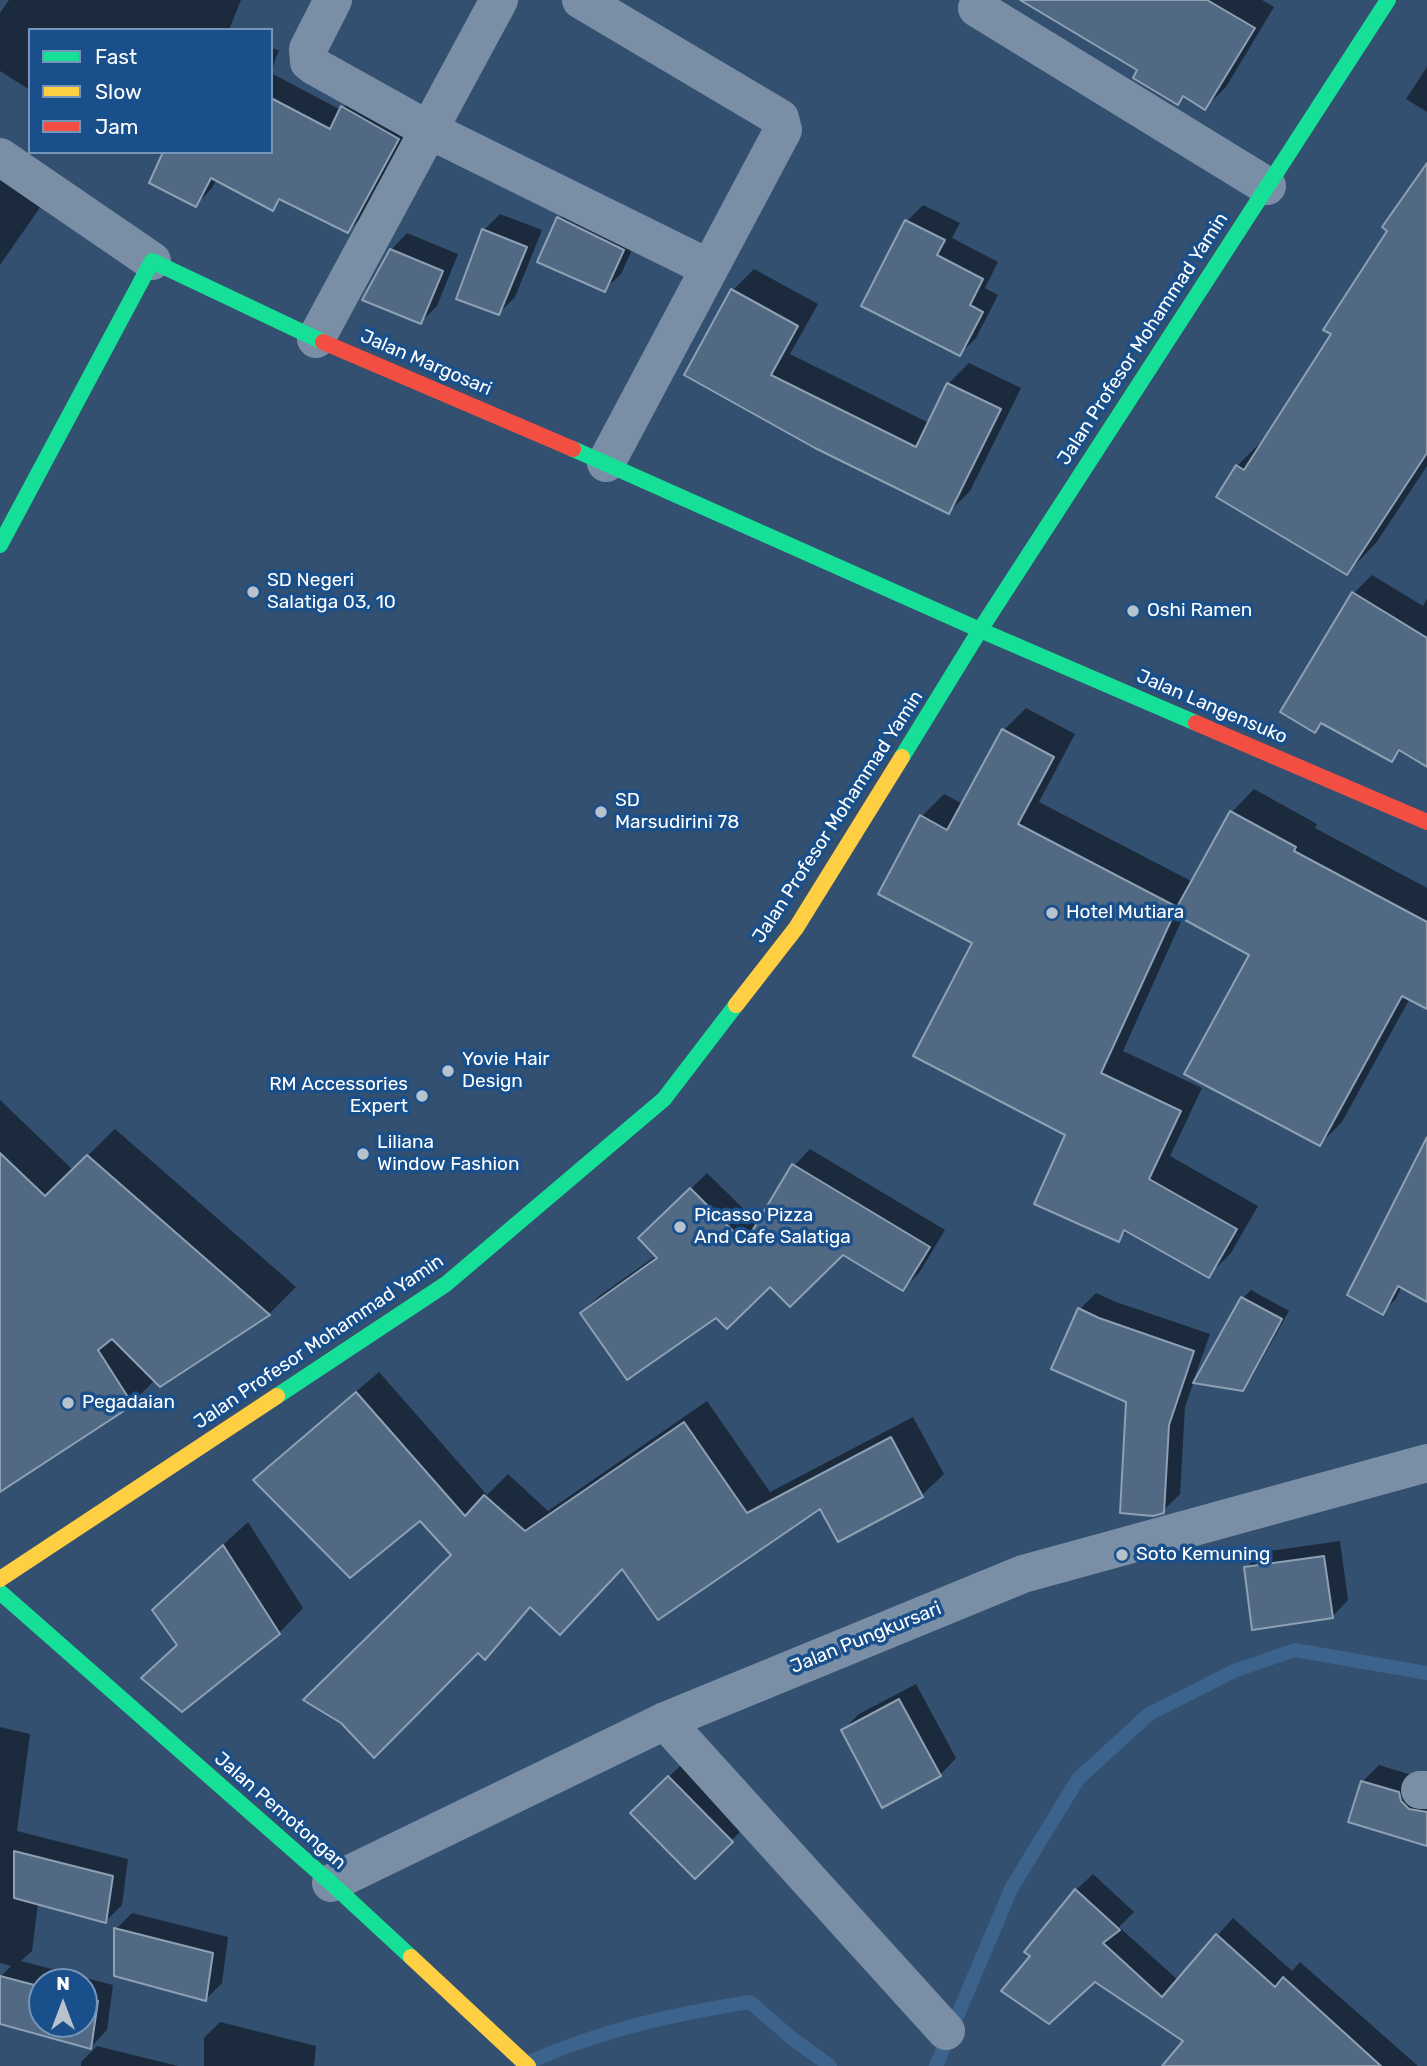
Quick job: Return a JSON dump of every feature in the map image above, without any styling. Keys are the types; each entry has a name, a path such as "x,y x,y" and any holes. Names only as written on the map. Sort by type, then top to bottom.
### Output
{"street":[{"path":"334,0 308,49 309,62 427,129 709,268"},
{"path":"316,339 499,0"},
{"path":"581,0 782,121 783,130 606,463"},
{"name":"Jalan Profesor Mohammad Yamin","path":"0,1579 446,1284 664,1099 796,928 981,630 1388,0"},
{"path":"977,8 1267,186"},
{"path":"0,157 152,261 0,545"},
{"name":"Jalan Margosari","path":"152,261 316,339 606,463 981,630"},
{"name":"Jalan Langensuko","path":"981,630 1427,822"},
{"name":"Jalan Pungkursari","path":"331,1883 665,1721 1023,1574 1427,1463"},
{"name":"Jalan Pemotongan","path":"0,1592 331,1883 528,2066"},
{"path":"665,1721 946,2031"}],"building":[{"path":"1020,0 1207,0 1255,28 1205,110 1183,96 1178,105 1133,78 1137,70"},
{"path":"273,99 330,129 341,106 399,139 348,233 279,199 273,211 211,178 196,207 149,183 162,154 273,154"},
{"path":"1427,163 1427,453 1347,575 1216,497 1236,465 1244,470 1331,334 1323,330 1387,231 1382,227"},
{"path":"557,217 624,250 605,292 537,262"},
{"path":"905,220 945,240 937,255 983,279 970,305 983,312 960,356 861,306"},
{"path":"482,229 527,247 499,315 456,299"},
{"path":"390,249 443,271 421,324 362,300"},
{"path":"731,289 798,326 771,375 916,447 947,383 1001,409 949,514 815,448 684,375"},
{"path":"1352,592 1427,638 1427,767 1399,750 1392,762 1321,723 1315,733 1280,712"},
{"path":"1002,729 1054,757 1018,824 1177,907 1230,811 1296,847 1294,851 1427,922 1427,1009 1402,996 1320,1146 1184,1074 1249,955 1174,914 1101,1073 1181,1111 1149,1179 1237,1229 1209,1278 1124,1230 1119,1242 1034,1204 1065,1135 913,1056 972,943 878,894 920,815 947,830"},
{"path":"1427,1137 1427,1302 1398,1286 1383,1315 1347,1295"},
{"name":"Pegadaian","path":"0,1153 45,1196 87,1155 270,1315 160,1387 112,1339 98,1350 133,1405 0,1492"},
{"path":"792,1164 930,1247 903,1291 843,1255 790,1307 770,1287 727,1329 716,1318 627,1380 580,1313 657,1258 638,1238 690,1188 745,1243"},
{"path":"1241,1297 1282,1319 1243,1391 1193,1383"},
{"path":"1078,1308 1194,1351 1169,1425 1164,1513 1153,1516 1120,1513 1126,1402 1051,1369"},
{"path":"356,1392 465,1516 484,1495 525,1531 684,1422 747,1513 891,1437 923,1497 838,1542 820,1509 658,1620 622,1569 560,1635 530,1607 485,1660 478,1653 374,1758 341,1723 303,1700 451,1555 420,1521 350,1578 253,1480"},
{"path":"223,1545 280,1634 182,1712 141,1678 177,1645 152,1610"},
{"path":"1324,1556 1333,1618 1252,1630 1244,1567"},
{"path":"899,1699 941,1776 882,1808 841,1730"},
{"path":"668,1776 733,1842 695,1879 630,1813"},
{"path":"1361,1781 1399,1792 1401,1801 1409,1809 1427,1812 1427,1846 1348,1822"},
{"path":"14,1851 113,1876 106,1923 14,1898"},
{"path":"1075,1889 1120,1930 1103,1943 1162,1997 1216,1934 1275,1987 1283,1977 1381,2066 1162,2066 1183,2041 1095,1982 1049,2024 1001,1991 1030,1956 1024,1952"},
{"path":"114,1928 213,1953 206,2001 114,1976"},
{"path":"0,1976 28,1983 28,2032 0,2024"},
{"path":"51,2038 93,2038 91,2049"}],"waterway":[{"path":"936,2066 1012,1887 1078,1779 1149,1714 1234,1671 1295,1650 1427,1673"},
{"path":"527,2063 636,2025 750,2002 794,2040 830,2066"}],"traffic: fast":[{"path":"902,757 980,630 1388,0"},
{"path":"0,545 152,261 323,342"},
{"path":"573,449 1196,723"},
{"path":"277,1396 446,1284 664,1099 736,1005"},
{"path":"0,1592 331,1883 411,1957"}],"traffic: slow":[{"path":"736,1005 796,928 902,757"},
{"path":"0,1579 277,1396"},
{"path":"411,1957 528,2066"}],"traffic: jam":[{"path":"323,342 573,449"},
{"path":"1196,723 1427,822"}],"place":[{"name":"SD Negeri Salatiga 03, 10","path":"253,592"},
{"name":"Oshi Ramen","path":"1133,611"},
{"name":"SD Marsudirini 78","path":"601,812"},
{"name":"Hotel Mutiara","path":"1052,913"},
{"name":"Yovie Hair Design","path":"448,1071"},
{"name":"RM Accessories Expert","path":"422,1096"},
{"name":"Liliana Window Fashion","path":"363,1154"},
{"name":"Picasso Pizza And Cafe Salatiga","path":"680,1227"},
{"name":"Pegadaian","path":"68,1403"},
{"name":"Soto Kemuning","path":"1122,1555"}]}
